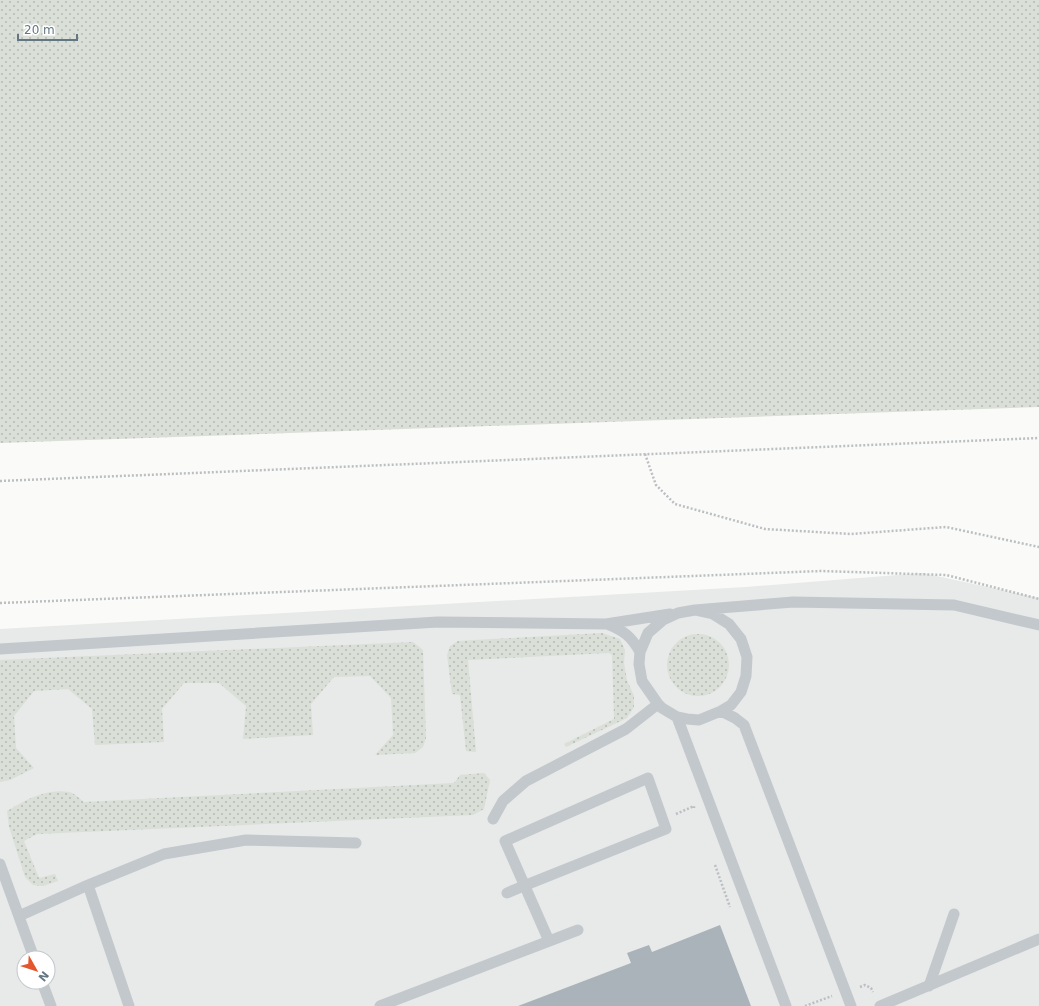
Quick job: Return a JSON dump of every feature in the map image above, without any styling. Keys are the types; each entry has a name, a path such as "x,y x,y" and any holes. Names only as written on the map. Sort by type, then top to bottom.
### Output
{"lane":[{"path":"0,649 438,622 606,624 695,610 792,602 954,604 1039,625"},
{"path":"678,613 663,620 648,633 640,652 639,664 642,681 662,708 677,717 699,720 731,705 741,692 746,676 747,657 741,639 729,624 713,614 695,610"},
{"path":"606,624 619,629 633,640 640,652"},
{"path":"493,819 503,801 526,781 626,729 658,704"},
{"path":"721,711 735,718 744,725 851,1006"},
{"path":"677,717 786,1006"},
{"path":"507,893 526,886 666,829 648,778 505,840 526,886 549,941"},
{"path":"19,916 88,885 164,854 246,840 356,843"},
{"path":"0,864 31,950"},
{"path":"88,885 129,1006"},
{"path":"929,986 954,914"},
{"path":"380,1006 578,930"},
{"path":"880,1006 1039,939"},
{"path":"45,990 51,1006"}],"path":[{"path":"0,481 1039,438"},
{"path":"645,454 656,485 675,504 765,529 851,534 946,527 1039,547"},
{"path":"0,603 821,571 946,575 1039,599"},
{"path":"662,819 694,806 696,813"},
{"path":"713,861 732,911"}],"shaded area":[{"path":"0,0 1039,0 1039,407 0,443"},
{"path":"923,573 1039,598 1039,1006 0,1006 0,629 746,587"},
{"path":"602,633 620,639 625,650 624,663 627,680 634,696 634,707 627,718 566,747 564,744 614,719 612,655 609,653 468,660 476,752 466,751 460,695 452,694 447,655 450,646 458,641"},
{"path":"692,634 704,634 720,643 727,653 729,665 727,677 720,687 704,696 692,696 681,691 672,682 667,671 667,659 672,648 681,639"},
{"path":"413,642 423,650 426,738 423,747 415,753 375,755 393,735 391,698 370,676 334,677 311,704 313,735 243,739 246,706 219,683 184,683 162,709 164,742 95,745 92,709 68,689 34,691 14,716 16,748 34,768 10,780 0,782 0,660"},
{"path":"484,773 490,780 484,809 473,815 37,834 24,841 39,878 55,874 58,881 43,886 33,885 25,877 9,827 7,811 44,793 61,791 69,792 84,802 454,783 460,775"}],"building":[{"path":"720,925 751,1006 518,1006 631,963 627,953 649,945 652,952"}]}
